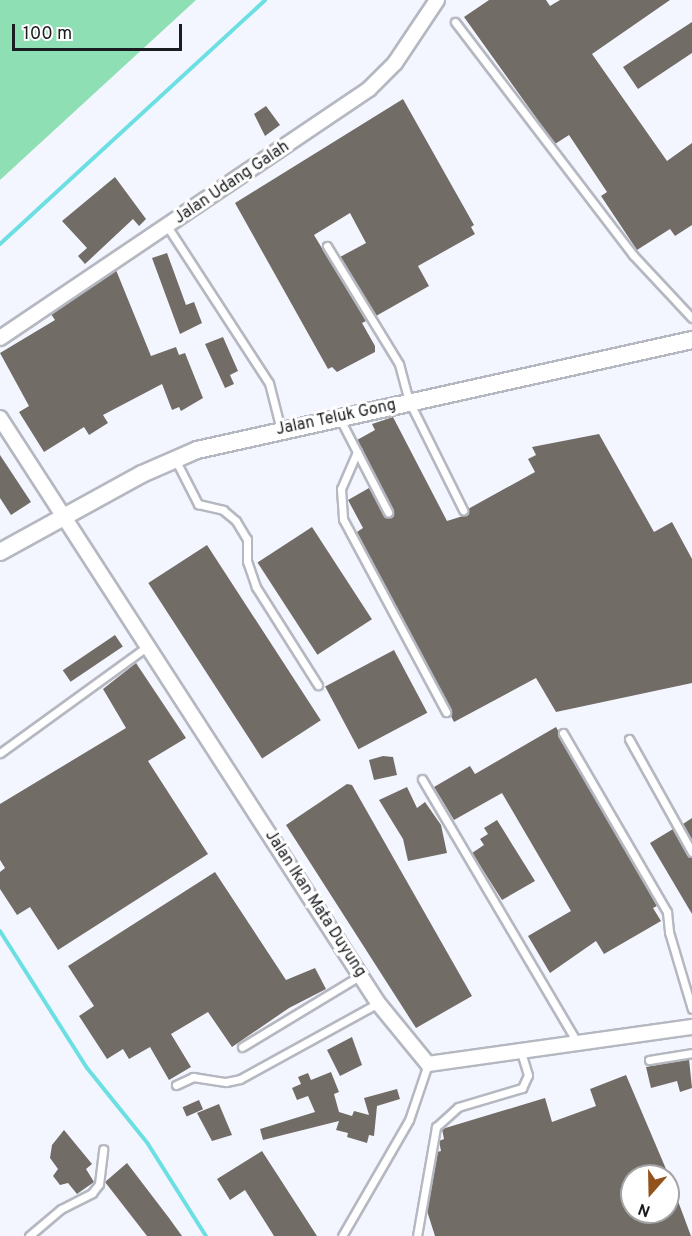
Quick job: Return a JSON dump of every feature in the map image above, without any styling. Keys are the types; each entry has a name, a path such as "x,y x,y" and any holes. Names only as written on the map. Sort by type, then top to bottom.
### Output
{"street":[{"name":"Jalan Udang Galah","path":"0,338 369,89 395,63 437,0"},
{"name":"Jalan Teluk Gong","path":"0,552 63,516 176,459 281,430 692,340"},
{"path":"0,418 63,516"},
{"name":"Jalan Ikan Mata Duyung","path":"63,516 378,1003 428,1064"},
{"path":"428,1064 692,1027"}],"lane":[{"path":"455,22 633,255 692,318"},
{"path":"167,226 269,383 281,430"},
{"path":"327,246 399,364 409,401 463,510"},
{"path":"339,417 388,512"},
{"path":"357,452 341,489 343,519 446,712"},
{"path":"176,459 198,504 223,510 236,521 247,539 247,561 256,587 318,685"},
{"path":"0,753 148,646"},
{"path":"563,733 667,912 669,932 692,1009"},
{"path":"629,739 692,852"},
{"path":"422,778 578,1044"},
{"path":"242,1047 361,975"},
{"path":"176,1085 193,1077 226,1082 240,1079 378,1003"},
{"path":"417,1236 436,1127 458,1107 522,1088 528,1076 521,1052"},
{"path":"649,1060 692,1053"},
{"path":"342,1236 409,1120 428,1064"},
{"path":"29,1236 61,1209 92,1193 99,1184 103,1149"}],"green space":[{"path":"0,0 196,0 0,180"}],"building":[{"path":"489,0 546,0 550,6 560,0 670,0 592,54 667,161 692,143 692,225 675,236 670,229 637,250 601,196 607,192 569,135 555,144 464,17"},
{"path":"692,22 692,53 638,89 623,67"},
{"path":"403,99 474,225 471,227 475,234 418,266 429,286 376,316 340,257 366,243 350,213 314,235 366,321 362,323 375,346 375,352 337,372 332,367 328,369 235,203"},
{"path":"266,106 280,125 265,136 254,114"},
{"path":"115,177 146,219 139,226 133,219 85,264 78,256 87,248 62,221"},
{"path":"167,253 186,305 194,302 202,323 180,334 152,258"},
{"path":"116,270 151,356 176,347 179,355 185,353 203,398 181,411 179,407 172,410 162,384 103,415 108,423 89,435 84,427 44,452 19,412 29,406 0,353 55,320 51,314"},
{"path":"223,337 238,371 230,375 234,384 225,388 205,344"},
{"path":"393,417 447,521 466,515 468,509 535,472 528,459 536,455 532,447 599,434 654,532 672,522 692,559 692,683 556,712 536,678 454,722 357,532 363,528 348,500 369,488 385,516 393,514 357,440 375,430 372,424"},
{"path":"0,455 31,502 11,515 0,498"},
{"path":"312,527 372,619 317,655 257,562"},
{"path":"207,545 321,720 262,758 148,583"},
{"path":"115,635 123,647 71,682 63,670"},
{"path":"394,650 427,713 358,749 325,687"},
{"path":"136,663 186,738 148,761 208,854 58,950 30,907 17,915 0,889 0,872 5,868 0,860 0,804 126,728 103,689"},
{"path":"556,727 657,906 653,908 661,921 604,954 596,941 550,973 528,936 571,911 502,793 454,820 434,787 470,766 475,774"},
{"path":"383,756 393,757 397,775 374,780 369,760"},
{"path":"347,784 352,785 472,996 416,1028 286,825"},
{"path":"407,787 417,808 425,802 441,825 447,853 408,861 403,839 379,800"},
{"path":"692,818 692,840 683,824"},
{"path":"497,820 535,881 502,900 472,853 484,845 480,839 488,834 484,828"},
{"path":"673,829 692,858 692,914 650,843"},
{"path":"215,872 286,980 315,968 326,989 289,1008 232,1047 208,1012 171,1034 191,1067 169,1080 150,1047 129,1059 123,1049 107,1059 79,1016 94,1006 68,966"},
{"path":"352,1037 362,1065 340,1076 327,1050"},
{"path":"689,1059 692,1088 680,1092 677,1081 651,1088 646,1067"},
{"path":"331,1072 339,1092 334,1094 339,1112 352,1116 354,1111 369,1115 364,1098 397,1089 400,1099 377,1106 374,1136 369,1135 367,1143 347,1137 348,1133 336,1130 339,1121 263,1140 260,1129 315,1112 308,1096 297,1100 292,1088 301,1084 298,1077 308,1073 311,1080"},
{"path":"626,1075 664,1164 620,1164 620,1224 680,1224 680,1206 691,1236 435,1236 427,1211 437,1152 441,1151 439,1141 444,1139 442,1129 545,1098 552,1122 596,1106 590,1089"},
{"path":"199,1100 203,1109 187,1116 183,1107"},
{"path":"219,1104 232,1135 212,1141 197,1113"},
{"path":"64,1130 92,1164 86,1169 94,1182 77,1194 68,1183 60,1185 53,1176 58,1169 50,1158 52,1145"},
{"path":"262,1151 317,1236 274,1236 245,1190 230,1200 217,1179"},
{"path":"127,1163 182,1236 147,1236 105,1182"}],"waterway":[{"path":"0,244 265,0"},
{"path":"0,931 87,1068 148,1144 206,1236"}]}
